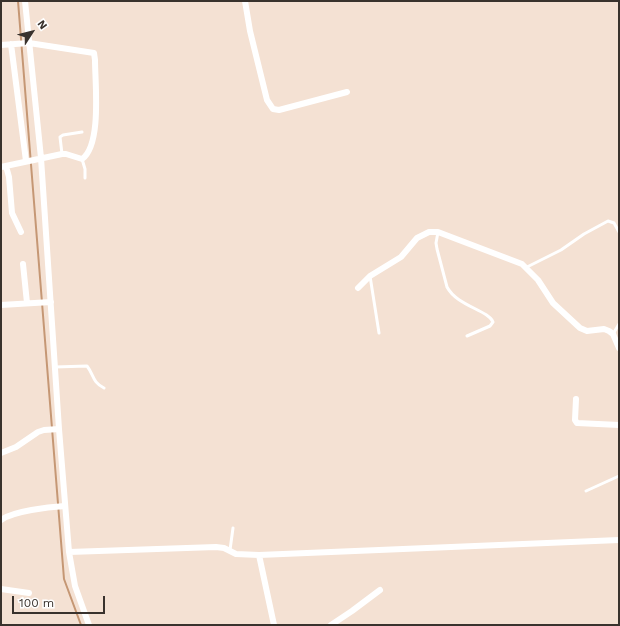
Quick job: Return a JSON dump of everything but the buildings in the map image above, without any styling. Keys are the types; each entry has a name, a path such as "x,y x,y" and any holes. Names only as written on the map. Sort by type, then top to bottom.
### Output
{"street":[{"path":"25,1 27,43 55,367 57,430 69,552 75,586 89,625"},
{"path":"245,1 250,31 267,100 273,109 279,110 347,92"},
{"path":"1,44 27,43 94,53 96,119 94,135 88,155 82,159 62,154 4,166 9,177 12,213 21,232"},
{"path":"14,44 27,161"},
{"path":"358,288 370,276 402,257 417,238 429,232 438,232 527,267 554,303 580,328 587,331 604,330 613,334 619,348"},
{"path":"23,264 27,303"},
{"path":"1,305 50,302"},
{"path":"576,399 575,420 577,423 619,425"},
{"path":"1,453 16,447 33,435 44,430 57,430"},
{"path":"1,520 12,514 65,506"},
{"path":"69,552 216,547 230,550 236,554 260,555 619,540"},
{"path":"260,555 274,625"},
{"path":"1,589 29,593"},
{"path":"330,625 380,590"}],"lane":[{"path":"62,154 60,137 63,135 82,132"},
{"path":"82,159 85,169 85,178"},
{"path":"527,267 561,250 584,234 608,221 614,223 619,232"},
{"path":"438,232 436,243 447,287 450,292 458,300 490,317 493,322 490,326 467,336"},
{"path":"370,276 379,333"},
{"path":"613,334 619,324"},
{"path":"55,367 87,366 94,381 104,388"},
{"path":"586,491 619,476"},
{"path":"230,550 233,528"}],"waterway":[{"path":"18,1 64,579 81,625"}]}
